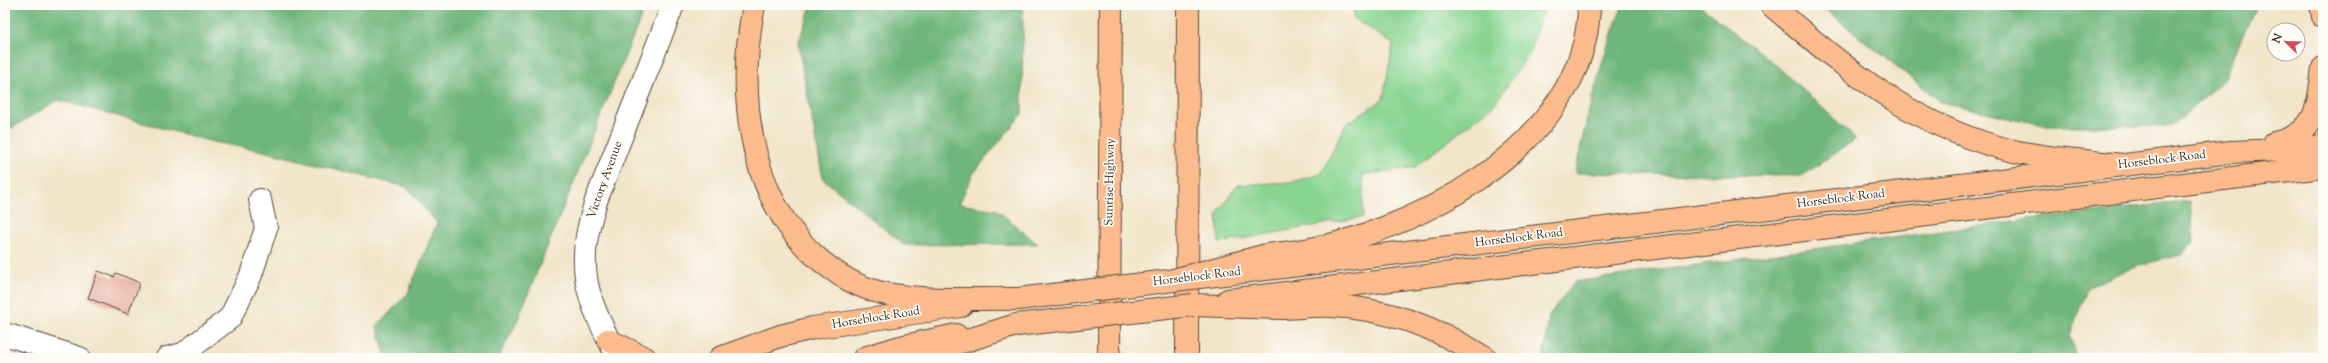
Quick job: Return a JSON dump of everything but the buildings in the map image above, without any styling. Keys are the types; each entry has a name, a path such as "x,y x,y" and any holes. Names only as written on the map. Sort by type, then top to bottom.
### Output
{"main road":[{"path":"754,5 746,61 747,100 753,138 765,184 773,202 794,235 821,262 851,282 883,293 916,297 1018,299"},
{"path":"1096,5 1111,145"},
{"name":"Sunrise Highway","path":"1109,358 1111,5"},
{"path":"1187,358 1188,5"},
{"path":"1188,119 1199,5"},
{"path":"1283,260 1393,224 1451,196 1497,164 1540,124 1556,103 1569,81 1579,60 1585,37 1589,5"},
{"path":"1771,5 1862,80 1898,105 1925,118 1976,139 2018,152 2124,164"},
{"path":"2321,5 2323,17"},
{"path":"2231,152 2284,141 2303,131 2315,115 2323,68"},
{"name":"Horseblock Road","path":"720,358 780,336 826,326 914,312 1172,280 1266,255 1283,260 2231,152 2282,150 2323,146"},
{"path":"864,358 900,347 1016,325 1193,304 1285,300 2323,167"},
{"path":"1285,300 1356,308 1404,318 1461,342 1485,358"},
{"path":"911,358 1016,325"},
{"path":"613,349 645,358"}],"street":[{"name":"Victory Avenue","path":"613,349 593,309 586,284 584,251 586,234 596,201 673,5"},
{"path":"167,358 183,354 230,318 251,275 266,228 260,200"},
{"path":"5,334 79,358"}],"green space":[{"path":"5,5 646,5 515,326 498,358 386,358 377,326 408,293 437,223 407,187 259,150 213,142 58,100 5,132"},
{"path":"811,5 1023,5 1022,114 973,174 959,204 997,210 1038,244 904,245 823,179 798,44"},
{"path":"1355,5 1544,5 1530,52 1494,105 1415,167 1363,175 1363,217 1219,243 1217,215 1237,185 1292,182 1321,174 1346,124 1383,99 1393,44 1353,18"},
{"path":"1623,5 1699,5 1776,65 1856,139 1802,176 1575,173 1589,109 1607,46"},
{"path":"1820,5 2254,5 2254,11 2223,80 2172,126 2047,126 1941,102"},
{"path":"2190,201 2194,242 2181,255 2140,265 2088,287 2070,335 2076,358 1546,358 1544,354 1549,316 1574,282 2022,220"}]}
